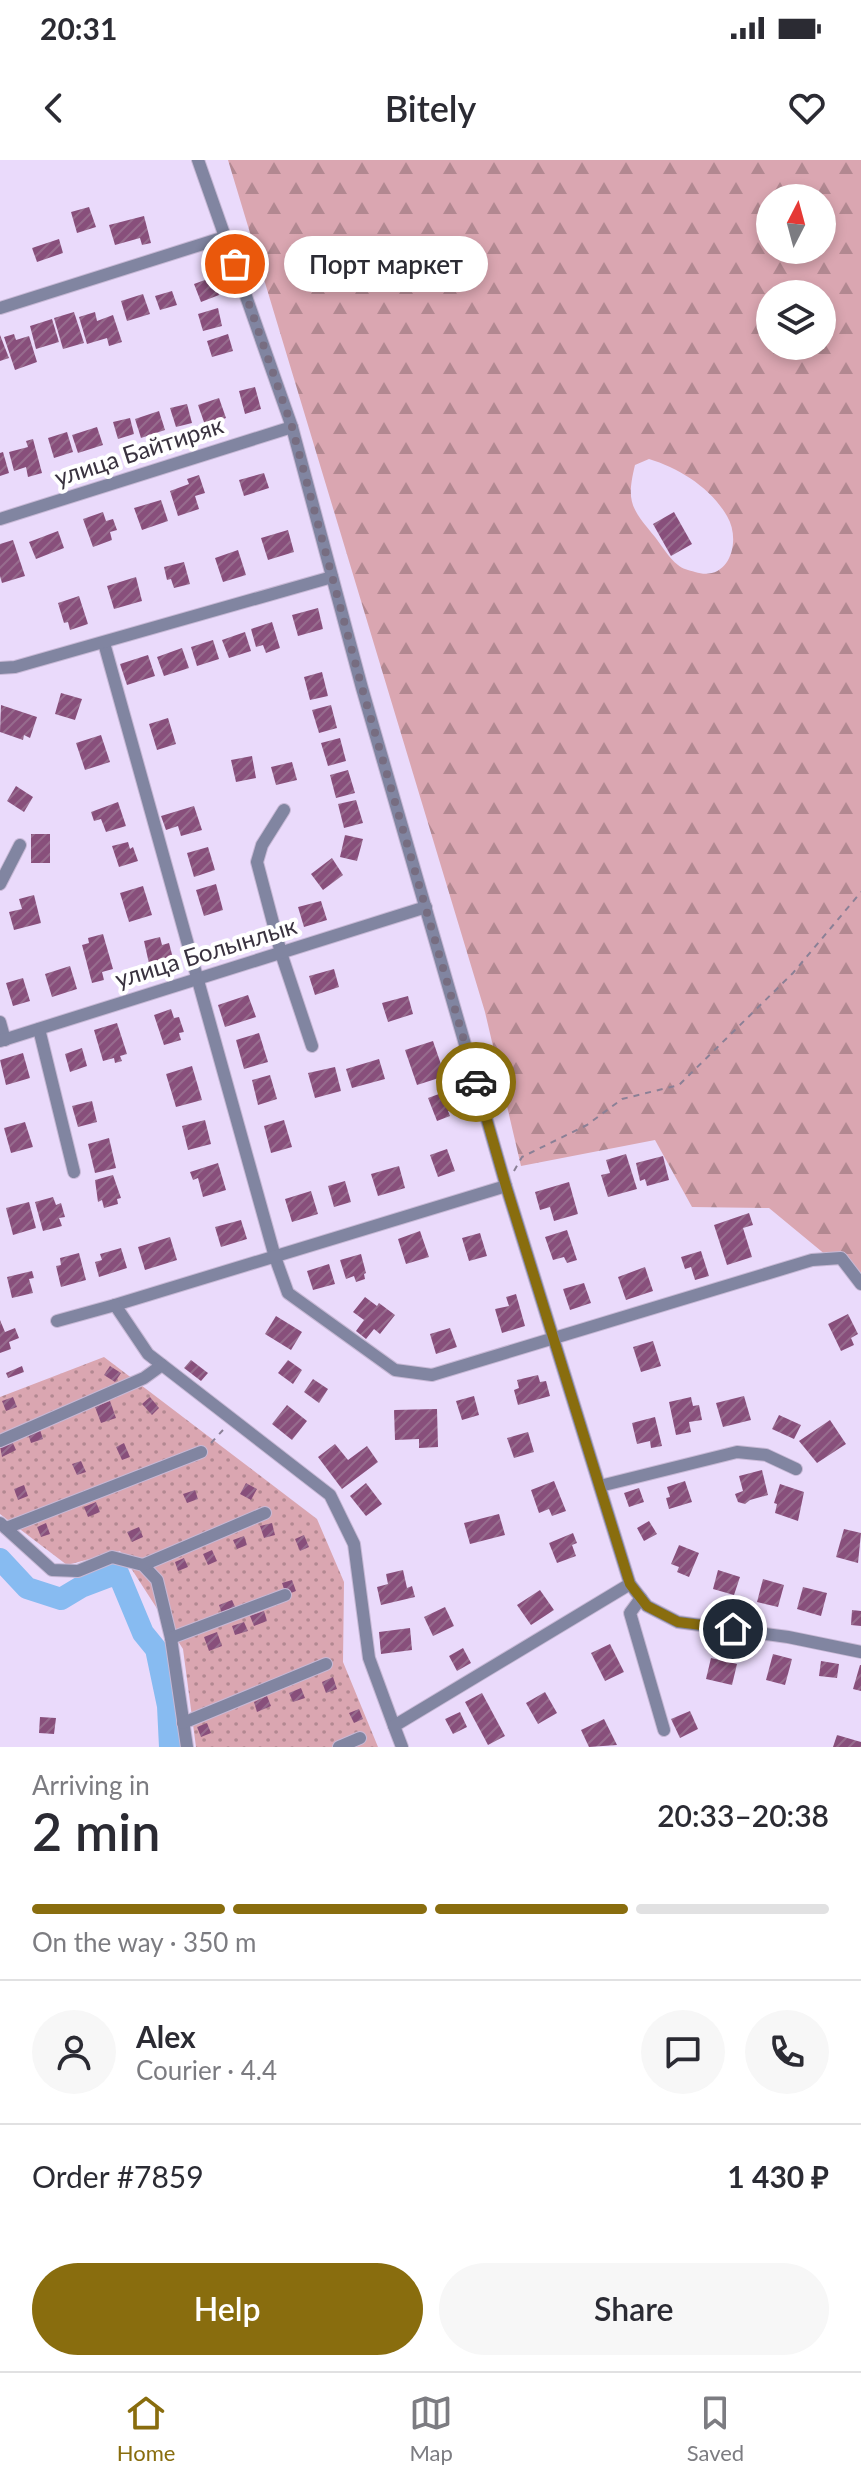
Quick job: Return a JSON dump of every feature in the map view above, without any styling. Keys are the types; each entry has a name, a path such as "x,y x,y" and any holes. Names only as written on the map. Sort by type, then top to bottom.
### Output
{"street":[{"path":"198,160 292,427 506,1186 630,1584 647,1606 678,1622 788,1637 861,1652"},
{"path":"0,308 225,237"},
{"name":"улица Байтиряк","path":"0,519 292,427"},
{"path":"0,668 15,667 104,643 332,577"},
{"path":"104,643 275,1257 288,1293 395,1370 432,1375 812,1260 841,1258 861,1284"},
{"path":"284,810 262,845 257,862 281,953 312,1046"},
{"path":"0,884 20,845"},
{"name":"улица Болынлык","path":"2,1040 426,907"},
{"path":"0,1022 2,1040"},
{"path":"39,1029 74,1172"},
{"path":"57,1321 506,1186"},
{"path":"115,1305 148,1354 330,1495 354,1544 369,1658 402,1747"},
{"path":"0,1441 144,1378 162,1365"},
{"path":"187,1747 171,1638 157,1580 143,1565 112,1557 78,1571 52,1570 3,1525 201,1452"},
{"path":"600,1486 737,1452 766,1455 796,1469"},
{"path":"143,1565 265,1513"},
{"path":"394,1726 630,1584"},
{"path":"171,1638 285,1595"},
{"path":"641,1598 630,1613 664,1730"},
{"path":"183,1723 326,1664"},
{"path":"339,1747 360,1738"}],"path":[{"path":"506,1186 522,1157 587,1125 622,1099 679,1085 793,973 861,892"}],"green space":[{"path":"228,160 861,160 861,1284 769,1208 692,1207 655,1140 521,1166 485,1012","holes":["649,459 693,480 720,506 727,516 733,537 729,558 724,566 707,574 680,566 640,519 633,504 631,488 635,465"]},
{"path":"104,1357 317,1519 344,1582 343,1662 378,1747 196,1747 183,1649 120,1551 67,1565 0,1514 0,1397"}],"building":[{"path":"89,207 96,227 77,233 71,212"},
{"path":"144,216 151,243 142,245 140,238 115,245 109,225"},
{"path":"59,239 63,253 37,262 32,248"},
{"path":"213,277 219,295 201,302 194,284"},
{"path":"172,291 177,305 160,310 155,296"},
{"path":"143,294 150,314 127,321 121,301"},
{"path":"218,308 222,326 203,331 198,314"},
{"path":"74,312 84,343 63,349 54,318"},
{"path":"95,312 97,321 113,315 122,342 109,346 107,338 87,344 79,317"},
{"path":"52,319 59,342 36,349 30,326"},
{"path":"14,334 16,340 29,336 37,362 15,370 4,337"},
{"path":"228,334 233,351 212,357 207,341"},
{"path":"0,335 9,358 0,361"},
{"path":"255,387 261,409 245,414 239,391"},
{"path":"219,398 226,418 205,425 198,405"},
{"path":"187,404 192,423 176,427 170,408"},
{"path":"159,411 165,430 141,438 135,419"},
{"path":"130,418 134,434 118,439 113,422"},
{"path":"97,427 103,445 78,453 72,435"},
{"path":"67,432 73,452 54,458 48,438"},
{"path":"33,439 42,473 28,477 26,467 14,471 9,452 28,447 26,441"},
{"path":"3,452 9,473 0,476 0,453"},
{"path":"264,473 269,488 244,496 239,480"},
{"path":"199,475 205,493 195,496 199,509 178,516 170,491 189,484 187,479"},
{"path":"161,500 168,521 142,530 134,508"},
{"path":"103,512 106,521 113,519 117,530 110,532 112,540 93,547 83,519"},
{"path":"674,512 692,544 671,556 653,524"},
{"path":"288,530 294,552 268,560 261,538"},
{"path":"58,531 64,548 36,559 29,542"},
{"path":"13,540 25,576 2,583 0,544"},
{"path":"238,550 246,575 223,582 215,558"},
{"path":"184,562 190,584 174,588 171,579 167,580 164,567"},
{"path":"136,577 142,601 114,609 107,586"},
{"path":"79,596 88,624 70,630 68,622 64,623 58,603"},
{"path":"318,608 323,629 298,636 292,615"},
{"path":"272,622 280,648 266,653 263,645 256,647 251,629"},
{"path":"245,632 251,651 229,658 222,640"},
{"path":"213,640 219,659 197,666 191,647"},
{"path":"182,648 189,668 164,676 157,657"},
{"path":"148,655 155,676 127,685 120,664"},
{"path":"322,672 328,696 310,700 304,677"},
{"path":"61,693 82,699 75,720 55,714"},
{"path":"1,705 37,717 30,738 24,735 23,740 0,732"},
{"path":"331,705 337,728 319,733 312,710"},
{"path":"168,718 176,744 157,750 149,724"},
{"path":"101,735 110,762 85,770 76,743"},
{"path":"340,738 346,761 328,766 321,743"},
{"path":"252,756 256,778 236,782 231,760"},
{"path":"292,762 297,780 276,785 271,767"},
{"path":"348,770 355,793 336,798 330,775"},
{"path":"16,786 33,797 24,812 7,801"},
{"path":"356,800 363,823 344,828 338,804"},
{"path":"118,802 126,826 106,832 101,819 94,821 91,812"},
{"path":"194,806 202,830 181,836 178,826 166,830 161,816"},
{"path":"31,834 50,834 50,863 31,863"},
{"path":"345,835 363,839 357,861 340,857"},
{"path":"128,842 138,861 119,867 112,846"},
{"path":"208,847 215,870 194,877 187,853"},
{"path":"332,858 343,875 323,890 311,874"},
{"path":"216,884 223,910 204,916 196,890"},
{"path":"143,886 152,915 129,922 120,893"},
{"path":"34,895 41,923 14,930 9,912 22,909 19,899"},
{"path":"321,901 327,920 304,927 298,907"},
{"path":"103,934 113,969 102,972 104,980 92,983 82,945 89,943 88,938"},
{"path":"160,937 162,945 169,943 174,962 150,968 144,941"},
{"path":"70,966 77,989 52,997 45,974"},
{"path":"334,969 339,987 315,995 309,976"},
{"path":"23,978 30,1001 13,1006 6,983"},
{"path":"248,995 256,1017 225,1027 218,1005"},
{"path":"408,996 413,1014 388,1022 382,1003"},
{"path":"171,1009 174,1018 179,1017 184,1032 179,1033 181,1040 164,1045 154,1015"},
{"path":"117,1023 127,1054 120,1056 122,1061 115,1063 114,1058 103,1061 94,1030"},
{"path":"259,1033 268,1062 244,1069 236,1040"},
{"path":"433,1041 445,1076 417,1085 405,1050"},
{"path":"82,1048 87,1066 70,1072 65,1054"},
{"path":"23,1053 30,1078 6,1085 0,1060"},
{"path":"379,1059 385,1079 352,1088 346,1069"},
{"path":"192,1066 202,1100 176,1107 166,1074"},
{"path":"335,1067 341,1091 315,1098 308,1073"},
{"path":"270,1075 277,1099 258,1105 252,1080"},
{"path":"447,1091 454,1109 448,1111 450,1116 437,1121 428,1098"},
{"path":"92,1101 97,1122 78,1127 72,1106"},
{"path":"205,1120 211,1144 188,1150 182,1126"},
{"path":"284,1120 292,1147 271,1153 264,1126"},
{"path":"25,1122 33,1147 11,1153 4,1128"},
{"path":"109,1138 116,1168 95,1173 88,1144"},
{"path":"447,1149 455,1171 438,1177 430,1155"},
{"path":"626,1154 637,1189 608,1197 601,1175 610,1173 606,1160"},
{"path":"663,1156 669,1180 647,1186 645,1179 640,1181 636,1163"},
{"path":"218,1163 226,1190 203,1197 198,1178 193,1180 190,1172"},
{"path":"399,1166 405,1188 378,1196 371,1174"},
{"path":"113,1175 121,1198 117,1199 118,1204 104,1208 102,1200 98,1202 95,1180"},
{"path":"345,1181 351,1202 334,1207 328,1186"},
{"path":"569,1182 578,1214 554,1221 550,1207 540,1210 535,1192"},
{"path":"311,1191 318,1214 292,1222 285,1199"},
{"path":"53,1197 56,1205 61,1203 65,1217 59,1218 62,1226 43,1231 35,1202"},
{"path":"29,1202 36,1228 13,1235 6,1208"},
{"path":"749,1213 753,1225 743,1228 752,1257 727,1265 714,1225"},
{"path":"241,1220 247,1239 221,1247 215,1227"},
{"path":"567,1230 577,1260 567,1263 564,1257 553,1260 545,1237"},
{"path":"420,1231 429,1257 406,1264 398,1239"},
{"path":"480,1233 487,1256 469,1261 462,1238"},
{"path":"170,1237 177,1260 145,1270 138,1247"},
{"path":"121,1248 127,1268 99,1277 95,1262 102,1260 100,1254"},
{"path":"701,1251 709,1276 695,1280 691,1267 685,1269 681,1257"},
{"path":"79,1253 86,1280 61,1287 56,1266 61,1265 60,1258"},
{"path":"361,1254 365,1279 356,1282 354,1276 346,1279 340,1260"},
{"path":"329,1264 335,1284 313,1290 307,1271"},
{"path":"645,1267 653,1291 626,1300 618,1277"},
{"path":"32,1271 34,1278 29,1279 33,1293 12,1298 7,1277"},
{"path":"584,1283 591,1303 570,1310 563,1289"},
{"path":"516,1294 525,1326 502,1333 495,1309 509,1306 506,1297"},
{"path":"365,1297 395,1315 380,1334 374,1329 366,1339 356,1331 364,1320 353,1312"},
{"path":"848,1314 858,1334 851,1338 854,1345 841,1351 828,1324"},
{"path":"276,1316 302,1332 291,1350 265,1334"},
{"path":"0,1320 5,1332 15,1328 19,1338 9,1342 11,1349 0,1353"},
{"path":"450,1328 457,1347 436,1354 430,1334"},
{"path":"653,1341 661,1366 641,1372 633,1347"},
{"path":"191,1360 208,1373 201,1381 184,1368"},
{"path":"288,1360 302,1370 293,1384 278,1373"},
{"path":"22,1366 24,1372 8,1378 6,1373"},
{"path":"110,1366 121,1373 115,1382 104,1375"},
{"path":"538,1375 540,1382 546,1381 550,1396 518,1405 514,1390 519,1388 517,1380"},
{"path":"313,1379 328,1389 319,1403 304,1392"},
{"path":"474,1396 479,1415 462,1420 456,1401"},
{"path":"744,1396 751,1420 723,1427 716,1403"},
{"path":"13,1397 17,1407 6,1411 2,1401"},
{"path":"150,1397 159,1408 152,1415 142,1404"},
{"path":"691,1397 693,1406 699,1405 702,1420 689,1422 691,1432 676,1435 669,1402"},
{"path":"110,1401 116,1418 101,1423 95,1407"},
{"path":"287,1405 307,1421 292,1440 272,1424"},
{"path":"437,1409 438,1447 419,1448 419,1439 395,1440 394,1410"},
{"path":"779,1415 801,1425 794,1439 772,1429"},
{"path":"655,1417 662,1446 651,1448 650,1441 637,1444 632,1423"},
{"path":"830,1420 846,1444 817,1463 799,1441"},
{"path":"40,1430 43,1439 31,1443 28,1434"},
{"path":"528,1432 534,1452 514,1458 507,1438"},
{"path":"12,1441 16,1450 2,1457 0,1446"},
{"path":"124,1443 130,1457 122,1460 116,1447"},
{"path":"335,1444 348,1460 367,1446 378,1462 342,1489 318,1457"},
{"path":"81,1461 86,1472 77,1475 72,1464"},
{"path":"762,1470 768,1495 745,1504 738,1502 735,1494 743,1491 739,1476"},
{"path":"554,1481 566,1511 552,1516 549,1509 539,1513 531,1490"},
{"path":"685,1481 692,1502 669,1509 667,1487"},
{"path":"246,1483 257,1489 251,1500 240,1494"},
{"path":"366,1483 382,1504 366,1516 350,1496"},
{"path":"780,1484 804,1492 798,1521 775,1513 777,1504 774,1503"},
{"path":"24,1485 28,1496 18,1500 14,1489"},
{"path":"639,1488 644,1502 629,1507 624,1493"},
{"path":"195,1490 198,1499 187,1503 183,1494"},
{"path":"96,1502 100,1512 88,1517 84,1507"},
{"path":"499,1514 505,1535 470,1544 464,1523"},
{"path":"649,1521 657,1534 644,1541 637,1528"},
{"path":"46,1523 50,1534 41,1537 37,1527"},
{"path":"272,1523 275,1535 264,1538 260,1526"},
{"path":"139,1527 143,1537 132,1542 127,1532"},
{"path":"844,1529 861,1533 858,1563 836,1557"},
{"path":"573,1533 577,1543 572,1545 576,1556 557,1563 549,1543"},
{"path":"304,1535 309,1547 300,1551 295,1539"},
{"path":"244,1536 247,1545 237,1549 233,1540"},
{"path":"679,1545 699,1553 689,1577 677,1572 679,1567 671,1564"},
{"path":"212,1550 217,1561 208,1565 203,1554"},
{"path":"184,1558 188,1567 178,1571 175,1562"},
{"path":"403,1570 407,1588 412,1586 415,1597 381,1605 377,1587 388,1584 386,1574"},
{"path":"718,1570 740,1577 734,1595 713,1589"},
{"path":"763,1579 784,1585 778,1607 757,1602"},
{"path":"292,1580 296,1591 286,1595 282,1583"},
{"path":"803,1587 827,1593 821,1616 797,1609"},
{"path":"540,1590 554,1610 531,1625 517,1605"},
{"path":"232,1600 236,1609 222,1614 219,1605"},
{"path":"445,1607 454,1626 433,1636 424,1617"},
{"path":"852,1610 861,1611 861,1626 851,1625"},
{"path":"264,1611 267,1621 254,1626 250,1616"},
{"path":"244,1622 248,1631 235,1635 232,1626"},
{"path":"410,1628 412,1650 381,1654 379,1632"},
{"path":"217,1632 222,1646 209,1651 204,1637"},
{"path":"610,1644 624,1672 605,1681 591,1653"},
{"path":"463,1648 471,1663 457,1671 449,1656"},
{"path":"773,1654 792,1659 785,1685 766,1680"},
{"path":"711,1658 737,1664 732,1685 706,1679"},
{"path":"821,1661 839,1664 837,1678 819,1676"},
{"path":"861,1665 861,1691 853,1689"},
{"path":"333,1677 337,1689 326,1693 322,1682"},
{"path":"301,1688 305,1698 293,1702 289,1693"},
{"path":"545,1692 557,1713 538,1724 526,1703"},
{"path":"482,1693 505,1736 488,1745 465,1702"},
{"path":"267,1696 271,1706 257,1712 254,1702"},
{"path":"359,1709 363,1719 354,1723 349,1713"},
{"path":"690,1711 698,1729 680,1738 671,1719"},
{"path":"460,1712 467,1727 453,1734 445,1719"},
{"path":"40,1717 56,1718 54,1734 39,1733"},
{"path":"604,1719 617,1745 589,1747 581,1730"},
{"path":"207,1723 211,1733 201,1737 197,1727"},
{"path":"837,1735 861,1742 861,1747 833,1747"}],"waterway":[{"path":"0,1559 27,1588 61,1599 81,1587 118,1573 143,1633 156,1649 168,1706 170,1747"}],"way so far":[{"path":"235,264 292,427 362,688 476,1082"}],"place":[{"name":"Порт маркет","path":"235,264"}],"route":[{"path":"476,1082 630,1584 647,1606 678,1622 733,1629"}]}
